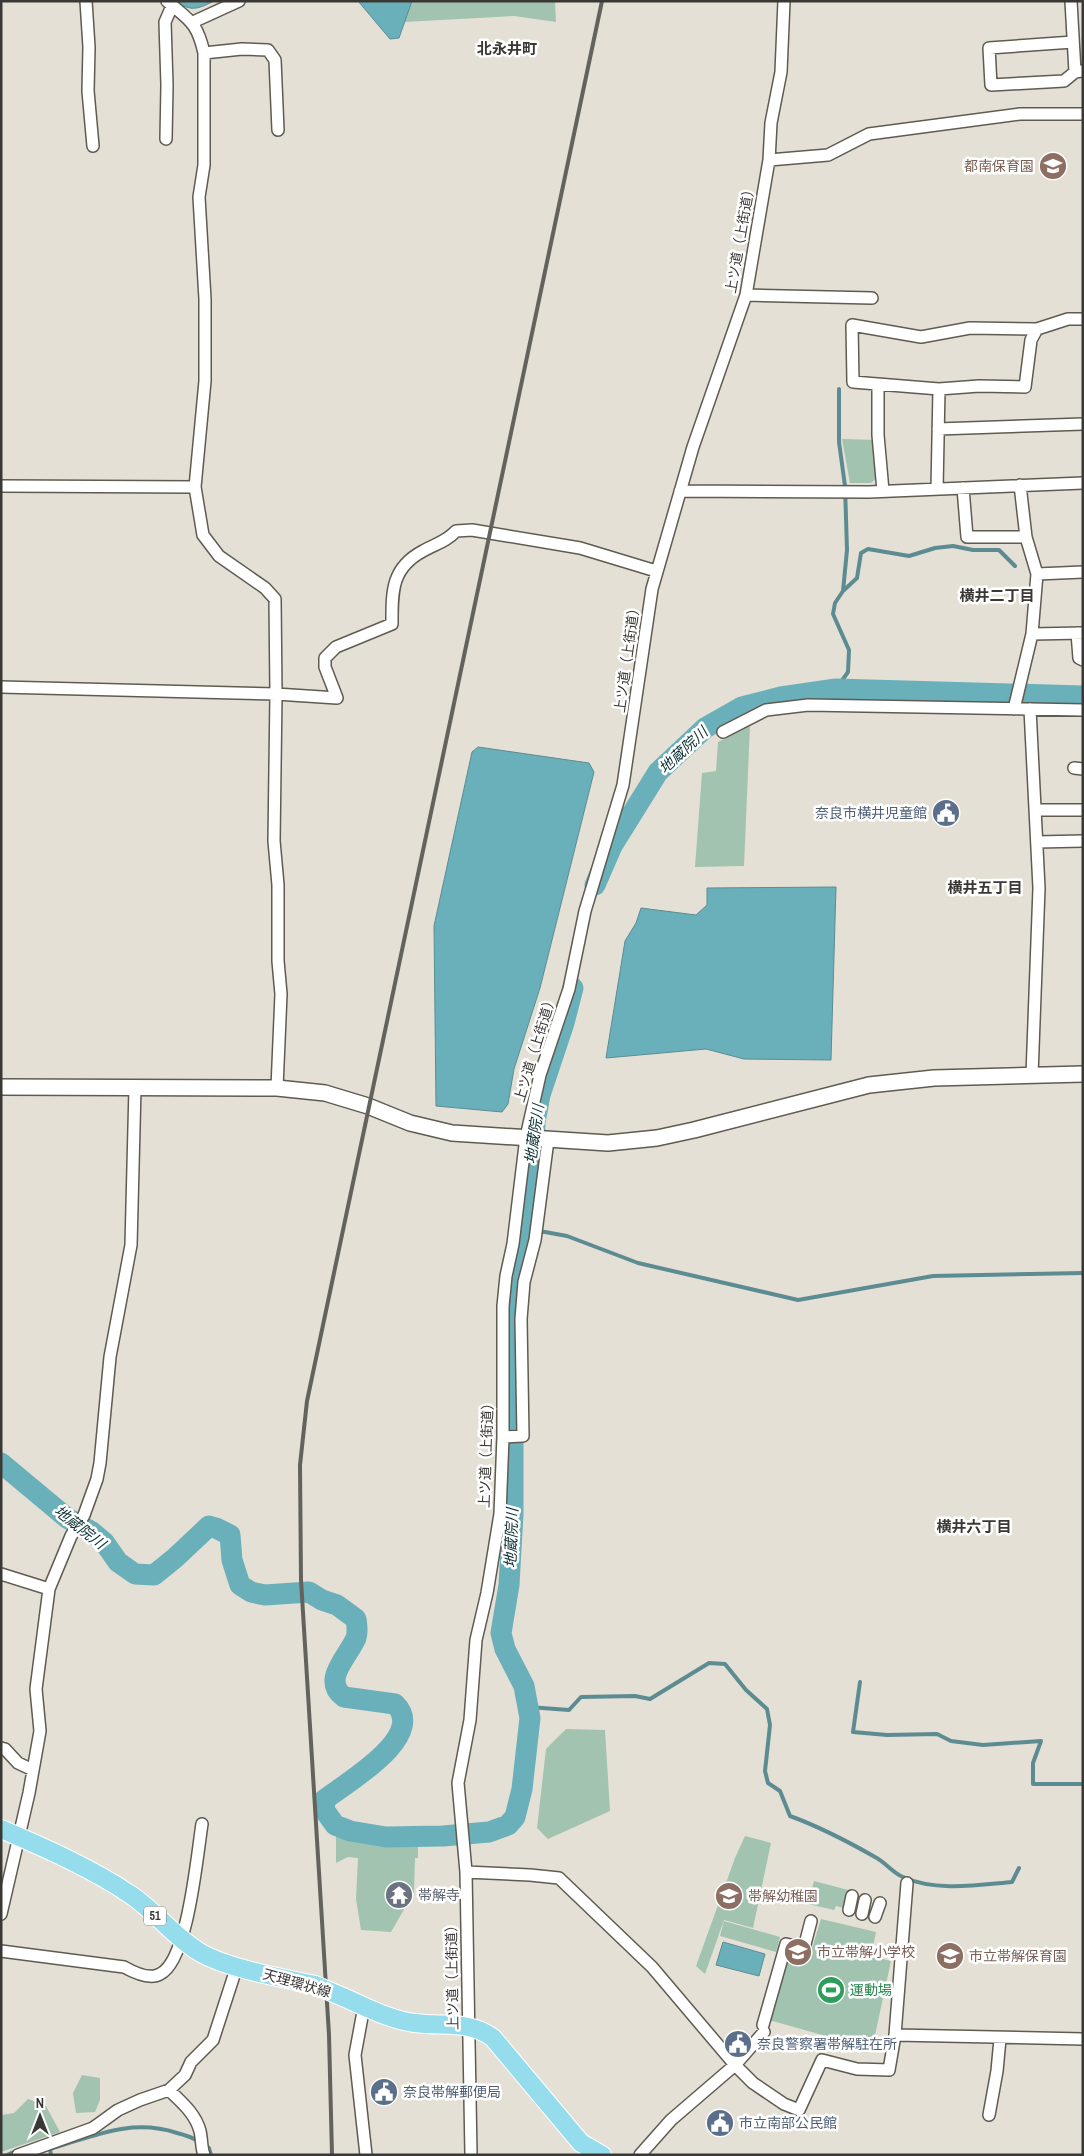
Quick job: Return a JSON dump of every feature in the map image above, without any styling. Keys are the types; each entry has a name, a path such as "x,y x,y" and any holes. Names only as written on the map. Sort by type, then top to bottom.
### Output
{"main road":[{"name":"天理環状線","path":"1,1829 65,1858 132,1896 182,1940 202,1954 237,1966 316,1985 398,2019 416,2023 468,2026 482,2029 493,2038 581,2142 602,2155"}],"street":[{"path":"86,1 90,47 88,91 93,146"},
{"path":"193,22 239,1"},
{"name":"上ツ道（上街道）","path":"471,2155 466,1872 458,1783 470,1720 476,1640 487,1593 499,1522 505,1436 503,1306 506,1276 513,1244 526,1137 540,1075 569,989 587,904 624,785 646,623 656,572 693,447 746,295 769,160 772,124 781,72 784,1"},
{"path":"166,139 165,22 170,4 193,22 201,39 204,53 204,165 199,197 205,299 205,381 195,487 203,535 219,556 265,588 275,599 274,841 278,885 278,961 281,994 277,1088"},
{"path":"1073,42 989,48 991,85 1064,81 1079,72 1073,42 1075,8"},
{"path":"204,53 242,49 268,50 275,60 278,130"},
{"path":"769,160 828,155 869,134 1020,114 1083,114"},
{"path":"746,295 872,298"},
{"path":"1037,329 1031,340 1024,387 979,386 939,389 853,382 852,325 921,337 970,328 1037,329 1068,319 1083,319"},
{"path":"878,384 878,435 883,491"},
{"path":"937,489 939,389"},
{"path":"938,429 1083,424"},
{"path":"680,491 883,491 1083,483"},
{"path":"1015,704 1032,634 1037,574 1026,537 1020,485"},
{"path":"1,486 195,487"},
{"path":"963,488 967,537 1026,537"},
{"path":"1,687 276,694 337,698 325,667 326,658 336,647 392,624 392,592 397,576 411,558 448,540 456,531 472,530 580,548 656,572"},
{"path":"1037,574 1083,572"},
{"path":"1032,634 1080,633 1079,658 1083,660"},
{"path":"723,732 766,710 808,705 1015,704 1030,709 1083,710"},
{"path":"1030,709 1039,888 1032,1074"},
{"path":"1035,810 1083,810"},
{"path":"1037,842 1083,841"},
{"path":"1,1087 277,1088 326,1093 368,1106 410,1124 452,1134 608,1142 642,1140 694,1130 869,1085 934,1078 1083,1074"},
{"path":"1,1914 20,1837 40,1731 36,1688 49,1589 72,1536 84,1515 98,1471 110,1357 131,1245 135,1088"},
{"path":"505,1436 523,1436 521,1319 524,1282 535,1240 548,1140"},
{"path":"1,1574 49,1589"},
{"path":"1,1748 5,1749 18,1763 33,1770"},
{"path":"1,1952 124,1967 138,1974 158,1976 168,1970 182,1940 202,1824"},
{"path":"466,1872 559,1878 652,1967 734,2064 772,2097 800,2110 822,2060 857,2068 889,2070 895,2035 907,1883"},
{"path":"848,1910 852,1896"},
{"path":"862,1914 865,1900"},
{"path":"875,1917 880,1903"},
{"path":"640,2155 671,2120 734,2064 763,2029 786,1944 804,1948 811,1921"},
{"path":"18,2155 93,2128 118,2110 169,2090 185,2075 191,2062 213,2040 237,1966"},
{"path":"364,2006 355,2055 366,2155"},
{"path":"895,2035 1000,2039 1083,2039"},
{"path":"989,2115 997,2071 1000,2039"},
{"path":"169,2090 193,2114 200,2133 202,2150"}],"green space":[{"path":"412,1 555,1 556,22 514,16 404,22"},
{"path":"842,439 876,440 879,476 871,483 850,483"},
{"path":"750,726 744,866 695,867 702,773 716,771 718,742"},
{"path":"566,1729 605,1730 610,1811 548,1839 537,1828 546,1749"},
{"path":"336,1833 360,1842 418,1844 418,1858 415,1858 414,1892 391,1932 361,1930 356,1899 358,1858 348,1857 336,1863"},
{"path":"745,1836 771,1843 753,1928 724,1920 705,1974 696,1966 735,1858"},
{"path":"814,1881 852,1891 848,1909 836,1906 834,1910 808,1904"},
{"name":"運動場","path":"821,1919 876,1932 871,1956 891,1961 872,2049 769,2020 789,1949 811,1952"},
{"path":"724,1921 780,1937 776,1952 720,1936"},
{"path":"82,2075 100,2078 100,2100 95,2112 76,2113 73,2093"},
{"path":"28,2099 46,2106 60,2132 1,2152 1,2115 14,2113"}],"water":[{"path":"177,1 214,1 204,6 191,8"},
{"path":"358,1 412,1 399,38 390,39"},
{"path":"478,747 589,763 594,772 540,988 514,1069 508,1104 502,1112 436,1106 434,926 472,752"},
{"path":"836,887 831,1060 744,1059 706,1049 606,1058 625,941 636,923 641,908 696,915 707,905 707,888"},
{"path":"723,1942 765,1954 759,1976 716,1965"}],"waterway":[{"path":"839,389 839,442 845,486 847,550 843,591"},
{"path":"836,689 848,672 849,650 833,614 835,603 843,591 857,578 861,553 868,549 909,556 935,548 953,546 973,550 999,550 1015,566"},
{"name":"地蔵院川","path":"595,885 612,846 658,772 705,728 742,707 781,697 836,689 1083,696"},
{"name":"地蔵院川","path":"1,1463 67,1518 92,1532 104,1542 118,1562 135,1574 154,1575 209,1526 230,1535 232,1560 240,1585 251,1592 265,1595 309,1592 322,1600 337,1605 356,1619 356,1638 338,1668 335,1683 344,1697 395,1704 402,1717 401,1730 393,1744 380,1758 324,1800 325,1811 335,1825 350,1831 386,1837 443,1836 489,1832 508,1825 515,1817 522,1789 530,1718 524,1686 505,1649 501,1633 509,1585 513,1514 513,1427 509,1322 515,1267 534,1151 535,1122 540,1095 564,1023 573,988"},
{"path":"522,1232 545,1232 567,1236 638,1263 798,1300 933,1276 1083,1273"},
{"path":"529,1707 569,1710 581,1697 635,1696 650,1699 709,1663 725,1664 746,1690 767,1709 770,1725 765,1771 768,1783 780,1791 790,1816 844,1840 879,1859 899,1875 929,1885 971,1886 1012,1882 1019,1868"},
{"path":"860,1682 853,1732 887,1735 937,1734 951,1741 983,1745 1041,1741 1033,1763 1033,1784 1083,1784"},
{"path":"51,2155 50,2149 97,2134 128,2128 160,2129 186,2135 198,2141"},
{"path":"204,2145 209,2148 211,2155"},
{"path":"7,2155 18,2150"}],"railway":[{"path":"332,2155 329,2035 301,1580 300,1465 307,1401 602,1"}],"place":[{"name":"都南保育園","path":"1053,166"},
{"name":"奈良市横井児童館","path":"946,813"},
{"name":"帯解寺","path":"399,1895"},
{"name":"帯解幼稚園","path":"729,1896"},
{"name":"市立帯解小学校","path":"798,1952"},
{"name":"市立帯解保育園","path":"950,1956"},
{"name":"運動場","path":"831,1990"},
{"name":"奈良警察署帯解駐在所","path":"738,2044"},
{"name":"奈良帯解郵便局","path":"384,2092"},
{"name":"市立南部公民館","path":"720,2123"}],"district":[{"name":"北永井町","path":"507,48"},
{"name":"横井二丁目","path":"997,595"},
{"name":"横井五丁目","path":"985,887"},
{"name":"横井六丁目","path":"974,1526"}]}
